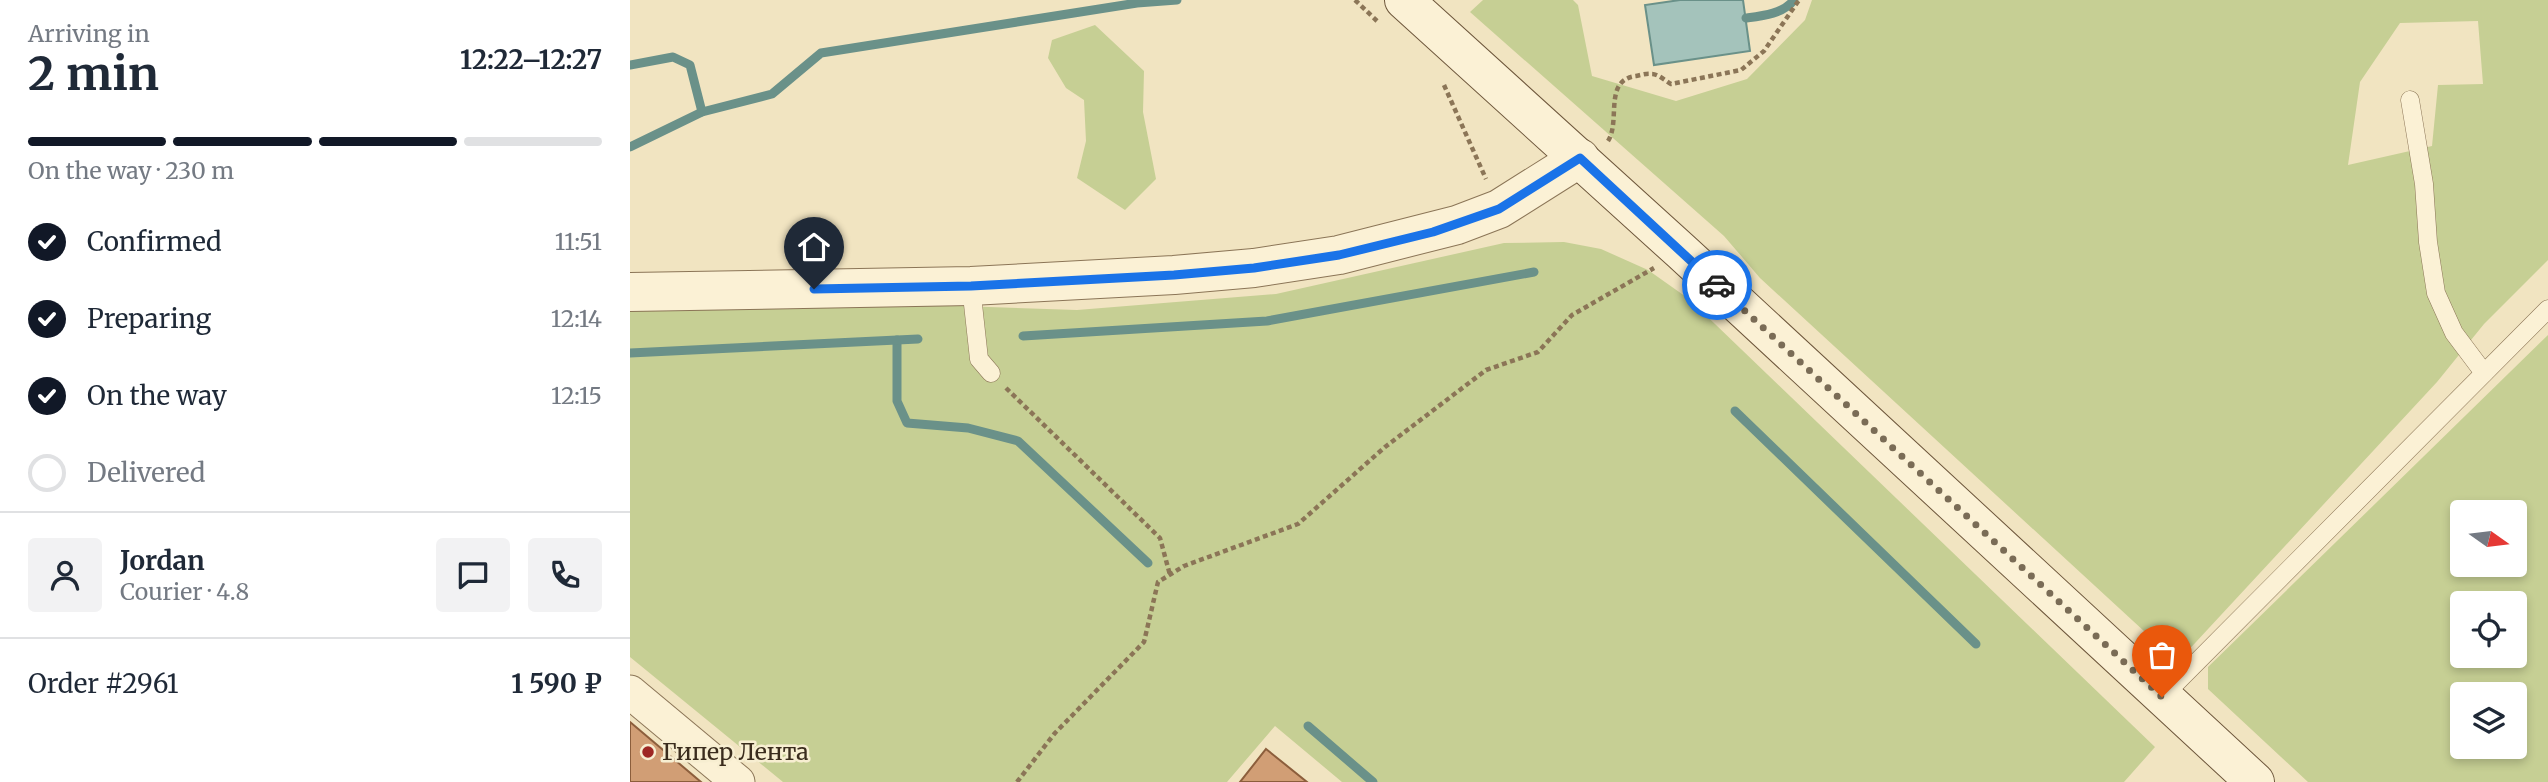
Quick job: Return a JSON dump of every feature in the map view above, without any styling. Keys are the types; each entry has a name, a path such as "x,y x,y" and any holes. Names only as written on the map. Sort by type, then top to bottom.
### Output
{"main road":[{"path":"1393,13 1580,158 2162,697 2238,777"},
{"path":"630,292 971,286 1254,268 1339,255 1433,232 1499,209 1580,158"}],"street":[{"path":"630,692 738,782"}],"lane":[{"path":"2410,100 2424,184 2428,242 2436,293 2454,333 2484,373"},
{"path":"971,286 979,359 991,373"},
{"path":"2162,697 2548,309"}],"path":[{"path":"1354,0 1393,13"},
{"path":"1580,158 1606,144 1611,136 1615,96 1620,82 1630,76 1654,73 1671,84 1741,70 1764,51 1799,0"},
{"path":"1437,79 1447,88 1499,209"},
{"path":"1017,782 1055,733 1143,642 1158,582 1184,566 1298,524 1385,447 1486,370 1538,352 1572,316 1682,252"},
{"path":"991,373 1160,538 1170,575"}],"green space":[{"path":"1483,0 1573,0 1578,5 1592,76 1676,101 1747,79 1805,20 1812,0 2548,0 2548,260 2484,324 2437,382 2183,656 2170,655 1760,278 1724,236 1470,12","holes":["2478,21 2483,84 2438,85 2432,146 2348,165 2360,82 2400,23"]},
{"path":"1095,25 1144,71 1143,112 1156,179 1125,210 1077,178 1086,141 1084,100 1066,88 1048,58 1052,40"},
{"path":"1564,242 1601,249 1648,270 1689,299 2155,747 2124,782 1342,782 1275,726 1227,782 783,782 630,657 630,308 901,304 1077,310 1276,294 1504,243"},
{"path":"2548,335 2548,782 2308,782 2208,689 2208,667"}],"water":[{"path":"1680,0 1743,0 1750,51 1654,65 1645,5"}],"building":[{"name":"Гипер Лента","path":"630,722 701,782 630,782"},
{"path":"1266,749 1307,782 1240,782"}],"waterway":[{"path":"630,147 702,112 772,94 821,53 1137,3 1177,0"},
{"path":"1746,18 1778,11 1794,0"},
{"path":"630,65 673,57 690,65 702,112"},
{"path":"1023,336 1267,321 1534,272"},
{"path":"630,353 918,339"},
{"path":"897,340 897,401 907,423 968,428 1018,441 1148,563"},
{"path":"1735,411 1976,644"},
{"path":"1308,726 1373,782"}],"way so far":[{"path":"1717,285 2162,697"}],"place":[{"name":"Гипер Лента","path":"648,752"}],"route":[{"path":"814,289 971,286 1174,275 1254,268 1339,255 1409,239 1499,209 1580,158 1717,285"}]}
